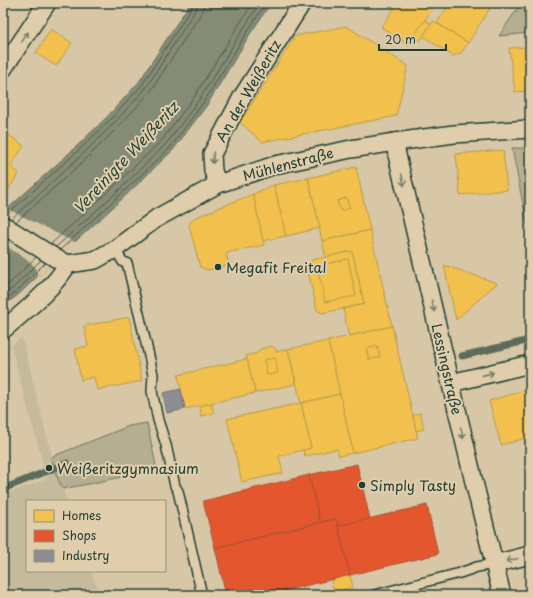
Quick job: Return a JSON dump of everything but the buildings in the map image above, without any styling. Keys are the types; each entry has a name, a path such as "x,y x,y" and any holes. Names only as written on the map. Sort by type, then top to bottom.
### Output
{"street":[{"path":"3,69 47,3"},
{"name":"An der Weißeritz","path":"218,184 213,171 212,154 242,98 302,3"},
{"name":"Mühlenstraße","path":"63,261 95,260 115,249 157,218 218,184 275,165 351,149 396,142 454,134 530,129"},
{"name":"Lessingstraße","path":"396,142 397,155 450,383 502,595"},
{"path":"3,225 63,261 61,275 54,284 3,330"},
{"path":"450,383 530,364"},
{"path":"494,564 530,555"}],"lane":[{"path":"115,249 123,262 127,263 154,375 152,391 158,420 179,496 202,595"},
{"path":"374,595 460,573 477,567 494,564"}],"shaded area":[{"path":"521,3 530,3 530,33 499,36"},
{"path":"512,148 530,148 530,240"},
{"name":"Weißeritzgymnasium","path":"22,337 57,477 67,500 26,500 26,572 91,572 100,595 3,595 3,495 47,479 11,346"},
{"path":"147,423 157,470 63,489 57,477 51,457 129,426"}],"water":[{"name":"Vereinigte Weißeritz","path":"190,3 271,3 250,34 207,105 173,150 18,295 3,306 3,213 77,146 108,116 139,82"}],"pier":[{"path":"8,209 76,242 37,277 36,268 29,261 3,244 3,213"}],"waterway":[{"path":"462,356 530,340"},
{"path":"3,489 67,463"}],"place":[{"name":"Megafit Freital","path":"218,267"},
{"name":"Weißeritzgymnasium","path":"49,468"},
{"name":"Simply Tasty","path":"362,485"}]}
